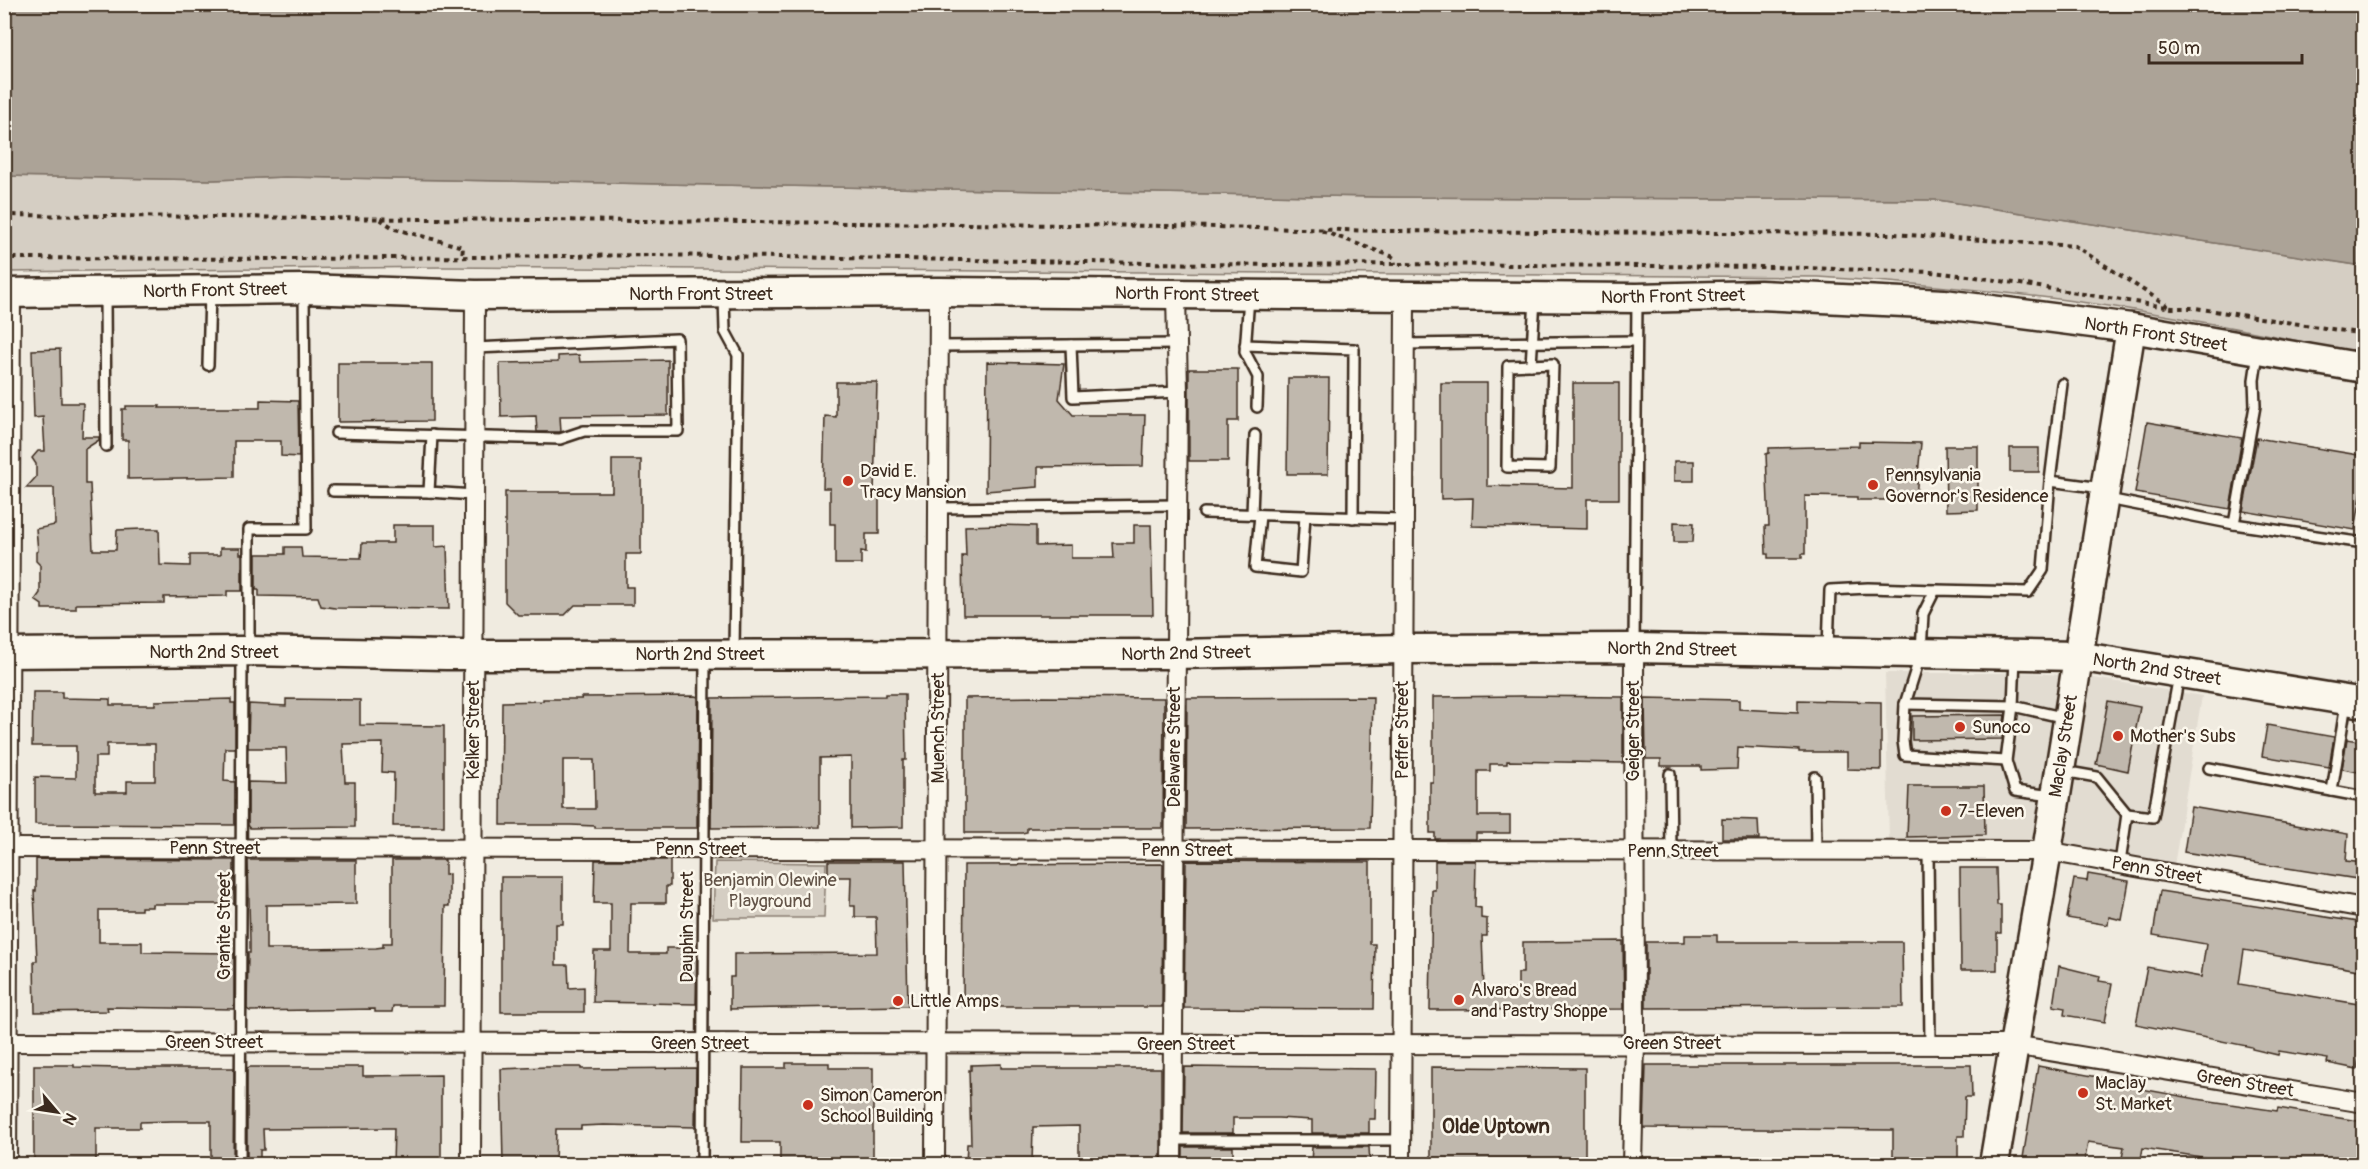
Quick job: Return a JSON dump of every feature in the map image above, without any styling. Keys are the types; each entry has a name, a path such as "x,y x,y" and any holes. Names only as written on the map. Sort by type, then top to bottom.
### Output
{"main road":[{"name":"North Front Street","path":"8,293 304,289 475,295 939,292 1636,298 1760,295 1944,304 2131,328 2364,368"},
{"name":"Maclay Street","path":"1994,1164 2131,328"},
{"name":"North 2nd Street","path":"7,653 246,651 474,655 1175,654 1403,649 1634,648 2077,656 2355,702"}],"street":[{"name":"Muench Street","path":"936,1164 939,292"},
{"path":"7,1164 8,293"},
{"name":"Delaware Street","path":"1172,1164 1178,392 1176,294"},
{"name":"Kelker Street","path":"471,1164 475,295"},
{"name":"Peffer Street","path":"1401,1164 1405,296"},
{"name":"Geiger Street","path":"1632,1164 1635,1043 1634,648"},
{"name":"Penn Street","path":"7,848 2047,851 2364,908"},
{"name":"Green Street","path":"6,1042 2013,1045 2364,1103"}],"lane":[{"path":"208,365 210,289"},
{"name":"Granite Street","path":"240,1164 241,848 249,529 306,529 304,289"},
{"path":"105,291 106,446"},
{"path":"725,293 725,331 738,355 734,654"},
{"path":"1249,295 1245,352 1258,377 1257,407"},
{"path":"1531,364 1536,297"},
{"name":"Geiger Street","path":"1634,648 1636,298"},
{"path":"336,433 560,439 585,431 678,431 677,339 475,348"},
{"path":"1404,344 1636,341"},
{"path":"939,346 1178,344"},
{"path":"1071,345 1073,396 1178,392"},
{"path":"1245,345 1354,349 1353,518"},
{"path":"2234,524 2255,406 2254,380 2259,350"},
{"path":"1531,364 1553,364 1550,468 1508,467 1508,366 1531,364"},
{"path":"1828,651 1830,590 1868,588 2028,592 2043,570 2050,481 2062,384"},
{"path":"429,492 432,435"},
{"path":"1255,435 1255,567 1301,572 1305,516"},
{"path":"2050,481 2234,524 2364,543"},
{"path":"333,491 474,495"},
{"path":"938,508 1177,505"},
{"path":"1204,513 1403,519"},
{"path":"1935,590 1923,614 1921,653 1905,704 1903,741 1905,755 2007,762"},
{"name":"Dauphin Street","path":"702,1164 705,654"},
{"path":"2015,655 2013,706 2007,762 2015,791 2097,777 2127,813 2153,816 2179,673"},
{"path":"2332,792 2355,702"},
{"path":"1905,704 2013,706 2068,718"},
{"path":"2209,768 2364,797"},
{"path":"1670,774 1671,851"},
{"path":"1815,777 1815,851"},
{"path":"2120,863 2127,813"},
{"path":"1928,851 1929,1045"},
{"path":"1172,1140 1401,1140"}],"path":[{"path":"4,215 1893,234 2075,246 2172,308"},
{"path":"379,219 395,229 463,247 462,257"},
{"path":"1318,230 1391,256 1395,264"}],"shaded area":[{"path":"5,4 2363,5 2363,266 1938,200 1378,197 285,177 213,180 5,176"},
{"path":"1885,673 2036,673 2094,678 2202,696 2174,866 2026,843 1889,840"}],"green space":[{"path":"5,176 213,180 285,177 1378,197 1938,200 2363,266 2364,354 2095,304 1957,288 1819,277 443,267 5,272"},
{"name":"Benjamin Olewine Playground","path":"715,862 826,863 824,918 713,918"}],"building":[{"path":"60,349 61,403 83,403 82,437 99,437 99,440 85,449 85,484 90,484 93,550 116,550 117,530 142,529 159,529 160,565 190,566 190,555 220,555 220,548 240,548 242,591 227,591 227,596 164,597 164,603 76,604 76,609 42,609 42,605 35,600 40,593 40,565 36,561 38,551 36,529 55,525 54,488 26,488 36,477 36,464 32,458 38,451 45,451 43,417 34,418 32,350"},
{"path":"579,355 580,362 668,360 668,415 560,416 561,432 537,432 536,416 501,417 500,363 558,362 558,356"},
{"path":"987,362 1064,364 1059,399 1073,415 1145,415 1143,466 1038,467 1038,487 986,491"},
{"path":"338,363 432,363 432,421 338,422"},
{"path":"1189,369 1238,369 1238,421 1228,421 1228,461 1189,461"},
{"path":"1288,378 1329,378 1328,474 1287,474"},
{"name":"David E. Tracy Mansion","path":"836,382 877,382 874,493 879,493 879,534 866,534 866,552 861,551 861,564 835,564 835,524 830,524 830,488 823,488 825,416 836,417"},
{"path":"1441,383 1487,383 1487,486 1573,488 1573,383 1619,383 1619,499 1587,499 1587,529 1472,526 1473,498 1441,499"},
{"path":"260,400 298,401 299,457 281,456 281,441 234,441 234,477 128,479 128,440 122,440 122,409 126,409 126,406 260,408"},
{"path":"2147,422 2242,438 2230,509 2135,493"},
{"path":"2257,438 2364,456 2364,479 2355,530 2243,511"},
{"name":"Pennsylvania Governor's Residence","path":"1859,442 1921,443 1916,496 1885,496 1885,500 1857,500 1857,497 1805,496 1805,554 1802,554 1802,558 1768,558 1765,526 1769,526 1766,454 1769,453 1769,448 1859,446"},
{"path":"1945,446 1978,446 1978,510 1946,511"},
{"path":"2010,448 2039,448 2039,472 2010,472"},
{"path":"612,460 641,460 641,554 626,554 626,587 633,587 633,605 575,605 565,615 518,615 505,602 505,492 612,492"},
{"path":"1674,461 1694,461 1694,481 1674,481"},
{"path":"1674,522 1694,523 1693,542 1674,542"},
{"path":"393,525 435,525 435,547 447,546 449,609 335,608 321,606 318,597 259,596 259,590 256,590 256,554 285,554 285,547 301,547 302,557 361,558 362,543 393,543"},
{"path":"1134,525 1151,525 1153,615 963,615 962,556 966,556 965,526 1036,526 1036,546 1071,545 1071,558 1114,558 1113,543 1134,543"},
{"path":"33,692 62,692 62,698 110,699 110,705 155,705 155,701 231,699 231,703 235,703 235,748 225,748 224,781 235,782 235,825 35,824 35,777 76,778 76,746 32,746","holes":["107,744 155,744 155,781 127,781 127,792 95,792 95,757 107,757"]},
{"path":"885,694 905,694 906,760 903,760 903,827 851,828 851,757 820,758 820,827 711,828 712,698 885,696"},
{"path":"581,697 698,697 697,828 501,825 502,702 582,699","holes":["563,760 594,760 595,809 563,809"]},
{"path":"1373,697 1370,828 1186,829 1187,698"},
{"path":"1433,697 1623,697 1623,763 1507,761 1507,764 1490,764 1490,771 1478,771 1478,816 1510,816 1510,833 1476,833 1476,839 1435,839 1435,833 1430,833 1430,782 1433,782"},
{"path":"965,698 1164,698 1163,828 1027,828 1027,832 1022,833 965,833"},
{"path":"1645,698 1739,700 1739,709 1798,712 1798,700 1881,702 1881,770 1847,769 1847,752 1799,752 1799,750 1738,747 1737,769 1701,770 1701,766 1661,766 1661,759 1646,759"},
{"path":"286,699 360,700 360,725 444,726 444,826 393,826 394,773 382,772 383,743 343,744 345,782 355,782 355,827 250,828 248,825 248,782 287,783 286,748 248,748 249,704 286,706"},
{"name":"Mother's Subs","path":"2108,701 2140,707 2128,771 2096,764"},
{"name":"Sunoco","path":"2005,715 2002,739 1912,740 1912,716"},
{"path":"2267,725 2334,737 2329,767 2262,756"},
{"path":"2347,739 2364,742 2364,773 2342,769"},
{"name":"7-Eleven","path":"1909,786 1984,786 1985,835 1907,837"},
{"path":"2191,807 2348,834 2346,861 2364,863 2364,880 2184,852"},
{"path":"1722,819 1758,820 1759,839 1722,839"},
{"path":"36,859 234,860 234,904 152,904 152,907 141,907 141,910 99,910 99,942 142,942 142,952 234,953 234,1009 107,1007 108,1011 35,1012"},
{"path":"248,860 356,860 356,904 266,905 266,949 306,949 376,948 383,947 383,943 392,943 392,860 445,860 445,875 449,874 449,906 445,906 444,1006 393,1006 392,1012 375,1012 375,1009 250,1011 247,1009 248,953 250,953"},
{"path":"595,860 670,860 670,886 666,886 666,903 631,903 630,954 666,954 666,948 697,948 696,1004 593,1002 594,951 611,951 611,903 594,903"},
{"path":"828,861 905,861 908,1006 730,1009 730,977 734,977 734,954 877,953 876,917 855,917 855,906 850,906 851,877 828,877"},
{"path":"1186,861 1370,862 1370,944 1375,944 1374,1009 1184,1008"},
{"path":"1435,861 1476,861 1475,907 1481,908 1481,918 1487,919 1487,936 1482,936 1484,990 1518,990 1518,973 1523,973 1523,942 1623,941 1624,1009 1430,1010 1432,890 1435,890"},
{"path":"1163,864 1162,1007 963,1007 964,865"},
{"path":"1960,868 1996,868 1997,905 2001,905 2001,933 1997,933 1997,970 1961,970"},
{"path":"2088,874 2129,881 2122,920 2109,917 2108,925 2067,918 2074,879 2087,881"},
{"path":"501,877 563,877 563,924 556,924 556,965 568,965 569,988 584,987 584,1012 501,1012"},
{"path":"2160,891 2364,923 2364,971 2244,950 2239,984 2364,1005 2364,1032 2357,1069 2327,1063 2328,1059 2279,1051 2278,1055 2252,1049 2252,1047 2136,1024 2147,967 2201,977 2206,944 2153,935"},
{"path":"1685,935 1717,935 1717,942 1902,942 1903,1007 1646,1008 1646,942 1685,942"},
{"path":"2059,966 2100,976 2099,981 2112,983 2105,1022 2064,1015 2065,1008 2053,1006"},
{"name":"Simon Cameron School Building","path":"786,1063 829,1063 829,1068 873,1068 873,1164 780,1164 780,1142 742,1142 743,1068 786,1068"},
{"path":"1001,1064 1001,1068 1161,1068 1161,1164 1079,1164 1079,1126 1033,1127 1032,1164 966,1164 967,1144 971,1144 969,1070 971,1070 971,1065"},
{"path":"34,1065 234,1068 233,1164 211,1164 211,1121 172,1121 140,1122 140,1128 96,1128 96,1164 34,1164"},
{"path":"1646,1065 1971,1065 1972,1097 1965,1097 1964,1136 1958,1136 1958,1164 1893,1164 1893,1130 1644,1128"},
{"path":"2038,1066 2131,1083 2130,1087 2197,1099 2277,1111 2278,1108 2364,1122 2364,1164 2247,1164 2143,1148 2140,1164 2121,1164 2124,1147 2088,1142 2084,1164 2022,1164"},
{"path":"363,1067 363,1076 441,1075 441,1164 393,1164 394,1128 389,1128 263,1129 264,1150 260,1150 260,1164 247,1164 247,1068"},
{"path":"1184,1067 1376,1069 1375,1119 1369,1119 1369,1133 1312,1133 1312,1120 1233,1118 1233,1133 1183,1133"},
{"path":"1431,1067 1585,1068 1585,1164 1431,1164"},
{"path":"696,1068 695,1127 604,1125 581,1126 581,1129 556,1129 555,1164 503,1164 501,1069"},
{"path":"1183,1147 1233,1147 1233,1164 1183,1164"},
{"path":"1312,1147 1369,1147 1370,1164 1311,1164"}],"place":[{"name":"David E. Tracy Mansion","path":"848,481"},
{"name":"Pennsylvania Governor's Residence","path":"1873,485"},
{"name":"Sunoco","path":"1960,727"},
{"name":"Mother's Subs","path":"2118,736"},
{"name":"7-Eleven","path":"1946,811"},
{"name":"Alvaro's Bread and Pastry Shoppe","path":"1459,1000"},
{"name":"Little Amps","path":"898,1001"},
{"name":"Maclay St. Market","path":"2083,1093"},
{"name":"Simon Cameron School Building","path":"808,1105"}],"district":[{"name":"Olde Uptown","path":"1496,1126"}]}
